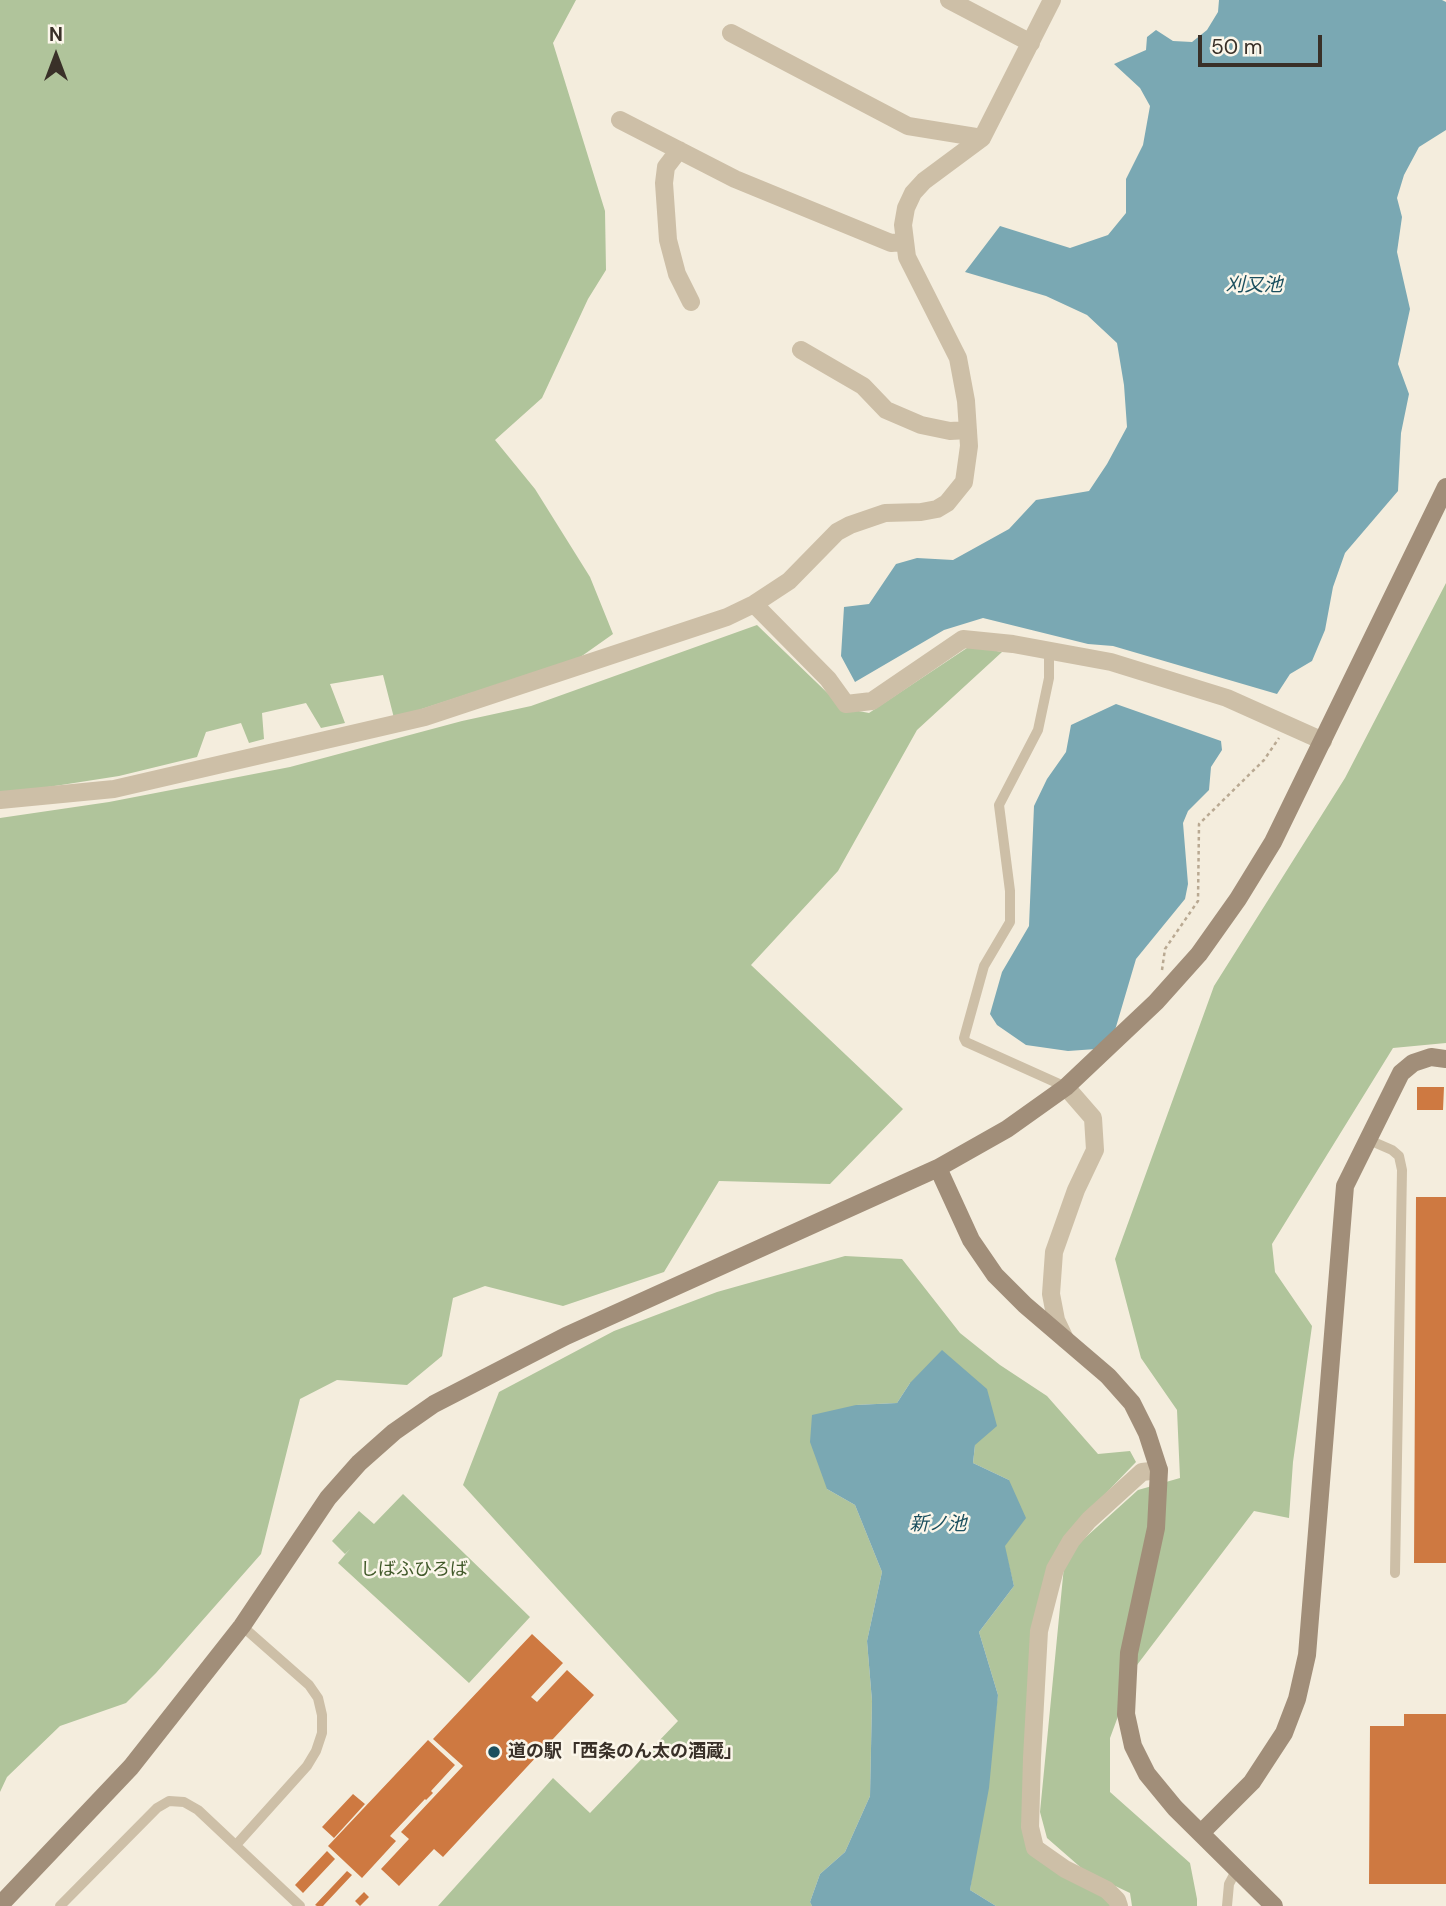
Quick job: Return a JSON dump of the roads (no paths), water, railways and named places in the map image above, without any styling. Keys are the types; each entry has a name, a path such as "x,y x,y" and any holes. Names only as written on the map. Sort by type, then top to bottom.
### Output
{"street":[{"path":"948,0 1031,43"},
{"path":"0,800 114,789 425,717 727,617 789,582 837,533 850,525 885,513 921,512 937,509 947,503 964,482 969,446 966,401 958,358 907,257 904,242 906,208 913,192 924,181 982,138 1052,0"},
{"path":"732,33 908,126 982,138"},
{"path":"620,120 735,178 891,243 904,242"},
{"path":"680,150 667,167 664,183 668,240 677,274 691,302"},
{"path":"801,350 863,386 886,410 920,425 950,431 968,430"},
{"path":"0,1905 131,1767 242,1626 328,1498 359,1462 394,1432 434,1404 566,1336 938,1168 1007,1129 1066,1087 1156,1002 1199,954 1238,899 1273,842 1446,487"},
{"path":"754,604 828,680 846,704 872,701 963,639 1013,644 1111,662 1227,698 1323,741"},
{"path":"1200,1833 1252,1782 1284,1733 1297,1699 1307,1655 1345,1186 1401,1073 1413,1063 1431,1057 1446,1059"},
{"path":"1065,1339 1056,1321 1051,1293 1054,1252 1076,1190 1095,1150 1093,1118 1066,1087"},
{"path":"938,1168 971,1240 995,1275 1108,1376 1132,1403 1147,1433 1159,1470 1156,1528 1129,1653 1126,1714 1133,1746 1147,1773 1175,1808 1274,1906"},
{"path":"1119,1906 1107,1890 1065,1869 1035,1847 1030,1827 1031,1772 1039,1631 1055,1569 1071,1541 1089,1520 1142,1472 1159,1470"}],"lane":[{"path":"1049,650 1049,678 1038,730 999,805 1010,891 1010,922 984,966 964,1038 966,1042 1066,1087"},
{"path":"1369,1140 1399,1156 1402,1170 1395,1573"},
{"path":"236,1845 307,1766 316,1751 322,1732 318,1698 309,1685 242,1626"},
{"path":"60,1906 157,1808 169,1801 184,1802 198,1810 300,1906"},
{"path":"1227,1906 1229,1884 1237,1869"}],"water":[{"name":"刈又池","path":"1219,0 1446,2 1446,130 1419,147 1404,175 1397,198 1402,217 1397,252 1410,309 1398,364 1409,394 1401,433 1398,491 1345,553 1333,587 1325,630 1312,661 1290,674 1277,694 1113,646 1088,644 983,618 944,630 855,682 841,656 844,607 869,604 896,564 917,558 953,560 1009,529 1036,500 1089,491 1127,427 1117,343 1087,315 1046,296 965,272 1000,226 1070,248 1108,235 1126,213 1126,179 1143,145 1150,106 1140,88 1114,64 1146,50 1147,37 1156,30 1173,41 1192,42 1207,30 1218,12"},
{"path":"1116,704 1221,741 1222,750 1211,767 1209,790 1188,811 1183,823 1188,884 1185,899 1136,959 1113,1037 1096,1049 1068,1051 1026,1045 997,1025 990,1014 1002,972 1029,926 1034,806 1047,779 1066,752 1071,725"},
{"name":"新ノ池","path":"942,1350 987,1389 997,1426 975,1445 973,1463 1009,1480 1026,1518 1005,1546 1014,1586 979,1632 998,1695 989,1788 970,1890 996,1906 812,1906 810,1902 820,1874 845,1852 870,1796 872,1701 867,1641 882,1572 855,1505 827,1489 810,1442 812,1415 856,1405 897,1403 910,1383"}],"place":[{"name":"道の駅「西条のん太の酒蔵」","path":"494,1752"}],"park label":[{"name":"しばふひろば","path":"414,1570"}]}
